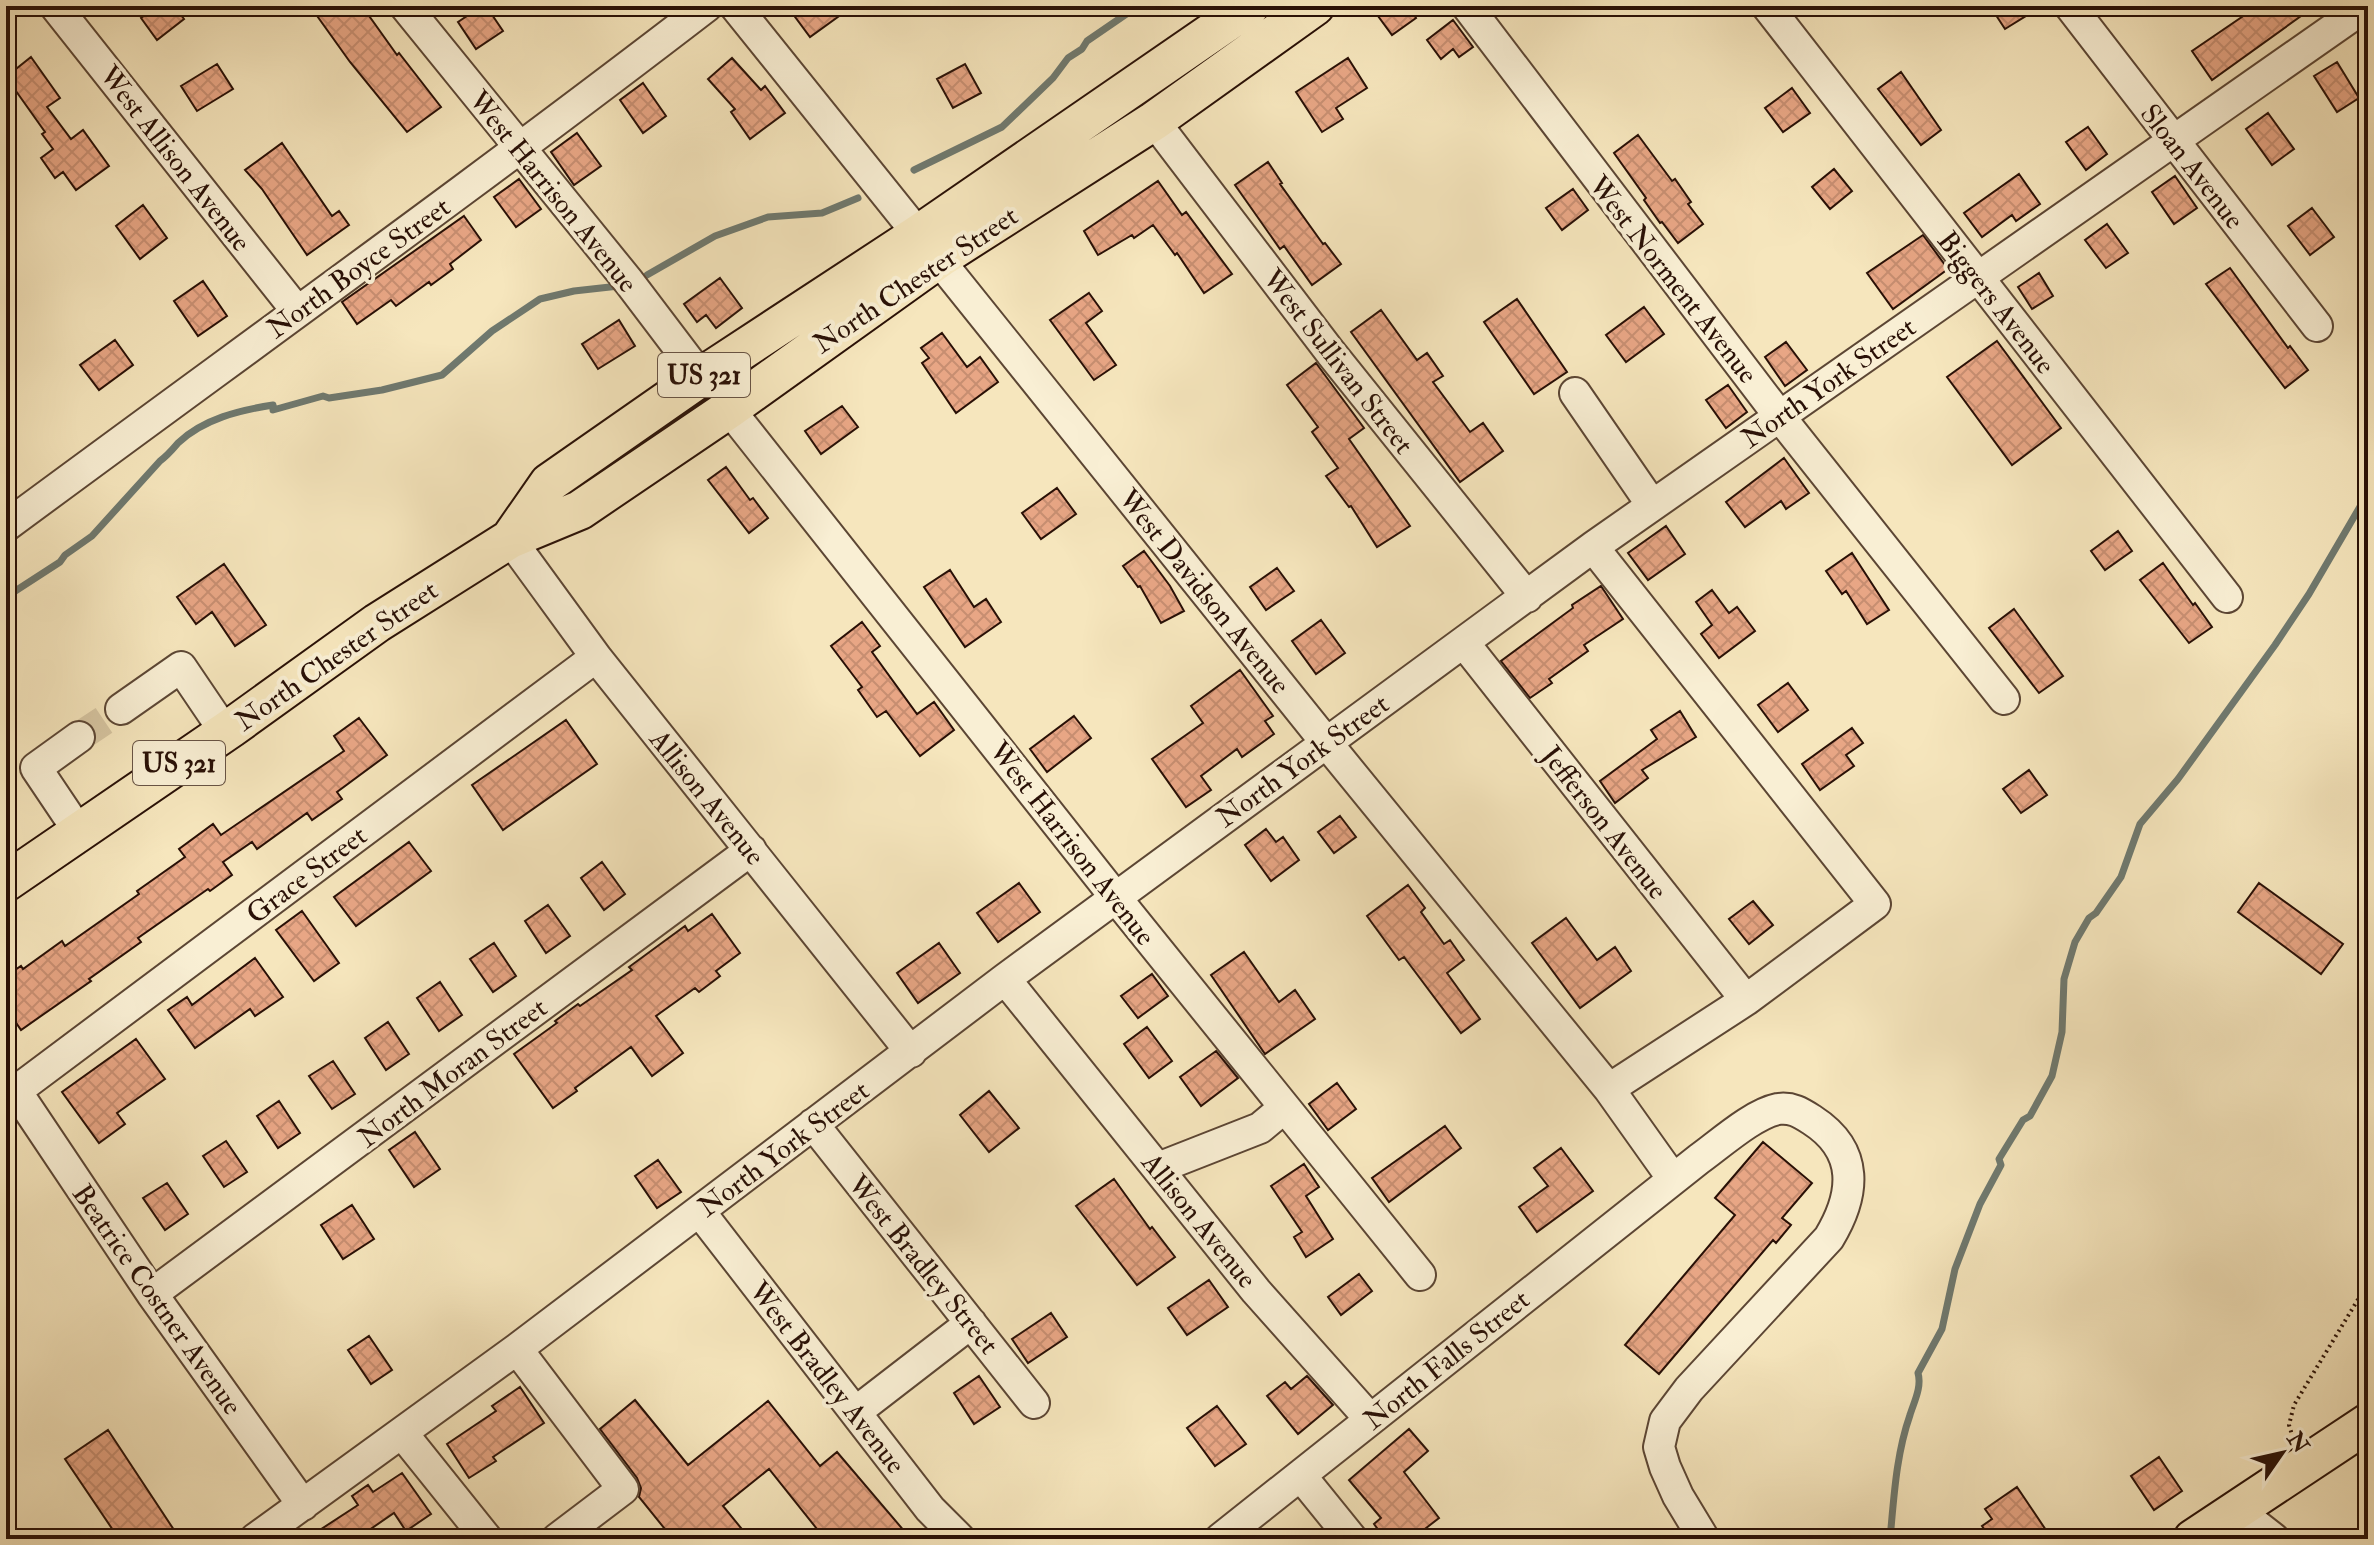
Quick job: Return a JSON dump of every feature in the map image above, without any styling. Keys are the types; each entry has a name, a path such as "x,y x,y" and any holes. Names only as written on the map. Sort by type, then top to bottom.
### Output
{"main road":[{"name":"North Chester Street","path":"6,882 377,623 510,539 580,510 729,409 930,246 1250,6"},
{"name":"North Chester Street","path":"510,539 549,483 701,377 1154,121 1315,6"},
{"path":"2193,1539 2368,1423"}],"street":[{"name":"West Allison Avenue","path":"55,6 297,311"},
{"name":"West Harrison Avenue","path":"405,6 629,282 701,377"},
{"name":"North Boyce Street","path":"6,526 521,150 707,6"},
{"name":"West Davidson Avenue","path":"735,6 1325,741 1609,1089 1673,1179"},
{"name":"West Norment Avenue","path":"1467,6 1780,417 2004,699"},
{"name":"Biggers Avenue","path":"1767,6 2227,597"},
{"name":"Sloan Avenue","path":"2070,6 2317,326"},
{"name":"North York Street","path":"255,1539 517,1349 1325,741 1652,505 2366,6"},
{"name":"West Sullivan Street","path":"1154,121 1331,353 1527,597"},
{"path":"1575,393 1652,505"},
{"name":"West Harrison Avenue","path":"729,409 1116,898 1420,1275"},
{"name":"Allison Avenue","path":"510,539 596,657 911,1052"},
{"path":"1593,547 1875,904 1746,1000 1609,1089"},
{"name":"Jefferson Avenue","path":"1464,643 1746,1000"},
{"name":"Grace Street","path":"16,1091 596,657"},
{"path":"121,709 181,667 225,732"},
{"path":"79,737 36,768 79,832"},
{"name":"North Moran Street","path":"152,1294 751,850"},
{"name":"Allison Avenue","path":"1005,979 1256,1291 1370,1419"},
{"name":"Beatrice Costner Avenue","path":"16,1091 152,1294 303,1505"},
{"path":"1158,1168 1260,1128 1284,1108"},
{"name":"North Falls Street","path":"1220,1539 1673,1179 1761,1116 1779,1109 1796,1110 1824,1128 1843,1151 1849,1173 1848,1199 1829,1238 1689,1389 1665,1421 1659,1447 1665,1467 1704,1539"},
{"name":"West Bradley Street","path":"813,1124 1034,1403"},
{"name":"West Bradley Avenue","path":"700,1212 930,1509 960,1539"},
{"path":"857,1411 971,1323"},
{"path":"517,1349 623,1489 557,1539"},
{"path":"402,1433 487,1539"},
{"path":"1301,1476 1352,1539"},
{"path":"2237,1510 2274,1539"}],"path":[{"path":"2295,1442 2289,1425 2294,1405 2368,1283"}],"building":[{"path":"156,6 174,6 184,19 157,40 141,18"},
{"path":"310,6 362,6 397,55 399,53 441,107 407,132 350,62"},
{"path":"486,6 503,31 476,49 458,22"},
{"path":"787,6 853,6 810,37"},
{"path":"1392,6 1408,6 1416,18 1392,35 1378,16"},
{"path":"1990,6 2042,6 2005,29"},
{"path":"2258,6 2315,6 2212,80 2192,51"},
{"path":"1453,20 1473,47 1459,57 1453,49 1441,59 1427,40"},
{"path":"31,57 60,98 47,107 71,139 83,130 109,166 76,190 63,172 55,178 41,158 53,149 42,134 45,132 6,77"},
{"path":"732,58 761,90 765,86 785,113 750,139 731,112 735,109 708,79"},
{"path":"1348,58 1367,88 1336,108 1343,119 1322,132 1296,92"},
{"path":"2337,62 2359,98 2337,112 2314,76"},
{"path":"217,64 233,89 197,111 181,86"},
{"path":"965,64 981,93 953,108 937,79"},
{"path":"1901,72 1941,130 1921,145 1878,89"},
{"path":"643,83 666,116 643,133 620,100"},
{"path":"1792,88 1810,113 1783,132 1765,108"},
{"path":"2268,113 2294,149 2272,165 2246,129"},
{"path":"2088,127 2107,154 2086,170 2066,142"},
{"path":"577,133 601,166 574,185 551,152"},
{"path":"1638,135 1672,181 1675,179 1703,224 1678,243 1660,223 1614,153"},
{"path":"282,143 332,216 339,211 349,225 307,255 262,189 245,170"},
{"path":"1268,162 1280,184 1341,264 1312,285 1284,246 1280,249 1235,185"},
{"path":"1834,169 1852,191 1830,209 1812,187"},
{"path":"2019,174 2040,204 2016,221 2012,215 1982,237 1964,213"},
{"path":"2175,176 2197,208 2174,224 2152,192"},
{"path":"519,179 541,209 516,227 494,197"},
{"path":"1158,181 1182,215 1186,212 1232,274 1204,293 1153,225 1098,255 1084,231"},
{"path":"1573,189 1588,210 1562,230 1546,208"},
{"path":"143,205 167,238 140,259 116,226"},
{"path":"2312,208 2334,237 2310,255 2288,226"},
{"path":"464,216 481,240 450,264 453,269 396,306 391,300 357,324 342,302"},
{"path":"2107,224 2128,253 2106,268 2085,240"},
{"path":"1923,235 1948,269 1893,309 1867,273"},
{"path":"2230,268 2288,348 2290,346 2308,370 2285,388 2206,284"},
{"path":"2039,273 2053,296 2032,309 2018,287"},
{"path":"720,278 742,308 716,328 706,315 697,322 684,304"},
{"path":"203,281 227,316 198,336 174,301"},
{"path":"1089,293 1102,311 1086,323 1116,365 1094,380 1050,320"},
{"path":"1517,299 1567,372 1534,394 1484,322"},
{"path":"1644,307 1664,334 1626,362 1606,335"},
{"path":"1381,310 1417,360 1427,353 1443,376 1433,382 1470,432 1483,423 1503,451 1460,482 1351,332"},
{"path":"619,320 635,346 598,369 582,344"},
{"path":"942,333 967,367 980,357 998,382 956,413 922,363 929,358 921,348"},
{"path":"115,340 133,365 99,390 80,365"},
{"path":"1997,341 2061,428 2012,465 1947,377"},
{"path":"1786,342 1807,370 1785,386 1765,357"},
{"path":"1316,363 1364,428 1349,439 1410,526 1377,547 1351,506 1326,476 1338,468 1312,432 1318,427 1287,385"},
{"path":"1728,385 1747,412 1726,428 1706,400"},
{"path":"842,406 858,427 821,454 805,431"},
{"path":"1784,458 1809,493 1786,509 1781,501 1745,527 1726,502"},
{"path":"726,467 750,500 753,498 768,518 749,533 708,480"},
{"path":"1057,488 1076,514 1041,539 1022,513"},
{"path":"1666,526 1685,554 1648,580 1628,553"},
{"path":"2118,531 2132,551 2105,570 2091,551"},
{"path":"1144,551 1184,611 1161,623 1140,586 1123,566"},
{"path":"1852,553 1889,610 1867,624 1846,591 1842,594 1826,571"},
{"path":"2163,563 2212,627 2189,643 2140,580"},
{"path":"224,564 266,625 235,646 212,612 196,624 177,597"},
{"path":"1277,568 1294,591 1266,610 1250,587"},
{"path":"950,570 974,607 986,599 1001,622 965,647 924,587"},
{"path":"1601,586 1623,619 1584,645 1588,651 1549,679 1552,683 1530,698 1501,661"},
{"path":"1712,590 1729,613 1737,607 1755,631 1719,658 1701,634 1712,625 1696,602"},
{"path":"2014,609 2063,676 2039,693 1989,628"},
{"path":"1321,620 1345,653 1316,674 1292,641"},
{"path":"862,622 880,646 872,652 917,714 934,702 954,730 920,756 886,711 877,717 858,690 862,687 831,646"},
{"path":"1240,670 1273,716 1265,721 1274,734 1242,757 1237,749 1201,776 1211,790 1186,807 1152,759 1203,723 1191,706"},
{"path":"1788,683 1808,710 1778,732 1758,705"},
{"path":"1680,711 1696,737 1642,770 1648,778 1615,803 1600,781 1657,739 1651,730"},
{"path":"1074,716 1091,738 1047,772 1030,749"},
{"path":"359,718 387,755 337,792 342,799 312,820 307,813 257,849 252,842 223,862 232,875 138,938 141,942 21,1030 6,1008 6,976 21,966 23,969 62,941 65,946 139,894 137,891 185,857 179,849 213,824 221,835 344,751 334,736"},
{"path":"566,720 597,764 503,830 472,785"},
{"path":"1852,728 1863,743 1846,755 1854,766 1820,790 1802,764"},
{"path":"2029,770 2047,795 2021,813 2003,789"},
{"path":"1340,816 1356,837 1334,853 1318,832"},
{"path":"1266,829 1276,842 1283,837 1299,860 1271,881 1245,845"},
{"path":"409,842 431,871 356,926 334,897"},
{"path":"602,862 625,894 604,910 581,878"},
{"path":"1019,883 1040,912 998,942 977,913"},
{"path":"2259,883 2343,944 2321,974 2238,912"},
{"path":"1408,885 1425,908 1421,912 1444,944 1450,940 1464,960 1447,973 1480,1019 1461,1033 1404,957 1399,960 1367,916"},
{"path":"1753,901 1773,925 1749,944 1729,919"},
{"path":"548,905 570,936 546,953 525,921"},
{"path":"302,911 339,963 314,981 276,930"},
{"path":"712,914 740,953 716,971 720,976 699,992 695,988 656,1016 683,1053 652,1076 631,1047 553,1108 514,1054 578,1004 580,1006 632,970 629,967 685,926 688,931"},
{"path":"1566,918 1597,960 1615,947 1631,971 1580,1008 1532,943"},
{"path":"494,943 516,976 493,992 470,959"},
{"path":"939,943 960,973 918,1003 897,973"},
{"path":"1244,952 1279,1002 1295,990 1315,1019 1265,1054 1211,975"},
{"path":"255,958 283,997 255,1016 250,1009 195,1048 168,1010 187,997 192,1005"},
{"path":"1152,974 1168,996 1138,1018 1121,996"},
{"path":"440,982 462,1015 439,1031 417,998"},
{"path":"388,1022 409,1054 386,1070 365,1038"},
{"path":"1147,1027 1172,1061 1149,1078 1124,1044"},
{"path":"136,1039 165,1079 117,1113 125,1124 99,1143 62,1092"},
{"path":"1216,1051 1238,1078 1201,1106 1180,1077"},
{"path":"333,1061 355,1094 332,1109 309,1076"},
{"path":"1337,1083 1356,1109 1328,1130 1309,1104"},
{"path":"989,1091 1019,1128 989,1152 960,1115"},
{"path":"279,1101 300,1133 278,1148 257,1116"},
{"path":"1445,1126 1461,1148 1389,1202 1372,1178"},
{"path":"415,1132 440,1169 414,1187 389,1150"},
{"path":"226,1141 247,1172 224,1187 203,1156"},
{"path":"1763,1142 1812,1183 1782,1218 1791,1225 1776,1243 1773,1240 1659,1374 1625,1345 1735,1215 1715,1198"},
{"path":"1561,1148 1593,1191 1537,1232 1519,1207 1548,1186 1534,1168"},
{"path":"658,1160 681,1192 657,1208 635,1176"},
{"path":"1304,1164 1319,1187 1306,1196 1333,1239 1306,1257 1294,1237 1302,1232 1271,1186"},
{"path":"1114,1179 1150,1229 1152,1227 1175,1257 1137,1285 1076,1206"},
{"path":"167,1183 188,1214 165,1230 143,1198"},
{"path":"352,1205 374,1239 343,1259 321,1225"},
{"path":"1359,1274 1372,1291 1341,1315 1328,1297"},
{"path":"1209,1280 1228,1307 1187,1335 1168,1308"},
{"path":"1051,1313 1067,1337 1028,1363 1012,1339"},
{"path":"369,1336 392,1370 371,1384 348,1350"},
{"path":"979,1376 1000,1407 974,1424 954,1393"},
{"path":"1307,1376 1333,1405 1298,1434 1267,1396 1285,1382 1291,1389"},
{"path":"520,1387 544,1423 493,1457 496,1461 469,1478 447,1444 496,1411 492,1406"},
{"path":"635,1400 688,1465 768,1401 820,1466 837,1452 911,1539 825,1539 769,1469 723,1506 750,1539 673,1539 639,1497 641,1488 637,1478 600,1429"},
{"path":"1217,1406 1246,1444 1215,1466 1187,1428"},
{"path":"1409,1429 1428,1451 1404,1472 1439,1518 1412,1539 1385,1539 1374,1524 1381,1518 1349,1480"},
{"path":"108,1430 180,1539 119,1539 65,1459"},
{"path":"2159,1457 2182,1491 2154,1510 2131,1476"},
{"path":"402,1473 431,1514 406,1531 394,1513 356,1539 306,1539 358,1505 352,1496 368,1485 373,1492"},
{"path":"2017,1487 2052,1539 1991,1539 1982,1526 1992,1519 1985,1509"}],"waterway":[{"path":"914,170 1002,127 1087,41 1138,6"},
{"path":"647,275 715,236 768,217 822,213 858,198"},
{"path":"6,597 60,562 92,536 178,443 210,422 260,407 273,405 273,410 323,396 329,398 382,390 442,375 492,331 540,299 619,286"},
{"path":"1890,1539 1899,1461 1918,1389 1918,1373 1942,1329 1955,1269 1980,1204 2001,1165 1999,1159 2023,1120 2030,1116 2052,1076 2062,1032 2064,979 2075,942 2089,918 2096,913 2121,877 2140,824 2178,779 2275,645 2368,493"}],"tunnel":[{"path":"79,737 121,709"}]}
